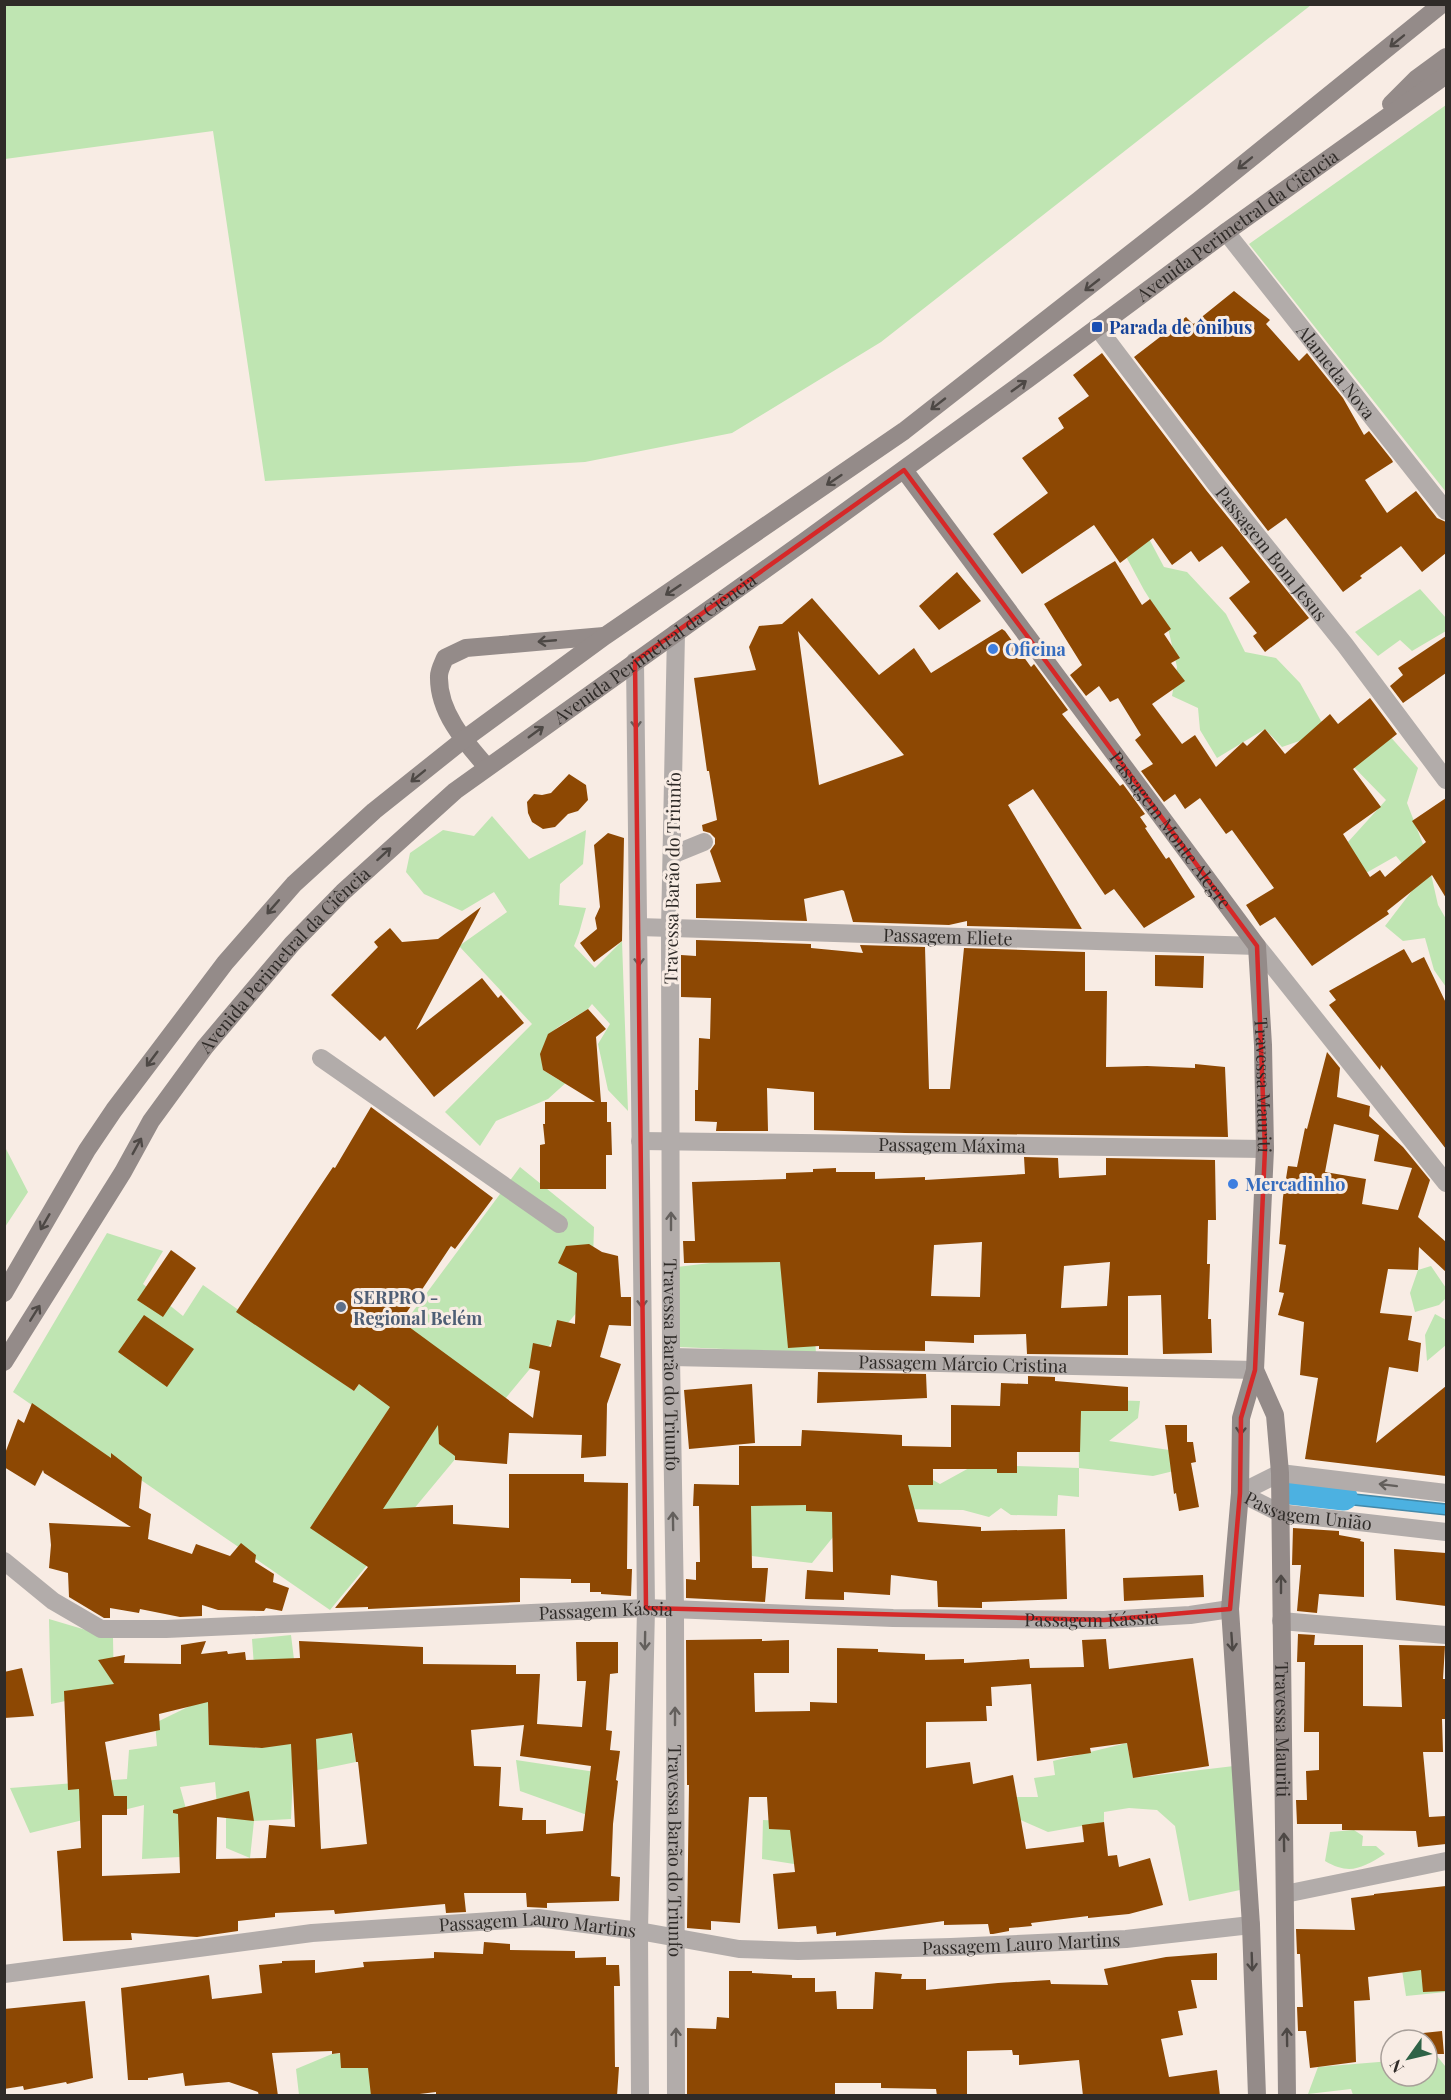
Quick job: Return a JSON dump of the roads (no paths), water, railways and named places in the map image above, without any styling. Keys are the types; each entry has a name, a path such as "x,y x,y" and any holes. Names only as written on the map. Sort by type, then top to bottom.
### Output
{"main road":[{"name":"Avenida Perimetral da Ciência","path":"4,1293 87,1150 114,1110 225,963 294,884 374,811 463,740 605,636 904,431 1153,237 1442,4"},
{"path":"1378,123 1394,101 1416,79 1446,57"},
{"name":"Avenida Perimetral da Ciência","path":"4,1362 123,1172 151,1121 205,1047 292,944 343,892 454,791 904,470 1226,232 1446,75"},
{"name":"Passagem Monte Alegre","path":"904,470 1257,946"},
{"path":"487,767 463,740 444,705 439,675 445,658 466,648 605,636"},
{"name":"Travessa Mauriti","path":"1257,946 1263,1045 1265,1149 1255,1370 1241,1418 1240,1494 1230,1609 1251,1925 1257,2096"},
{"name":"Travessa Mauriti","path":"1255,1370 1275,1415 1280,1473 1287,2096"}],"street":[{"name":"Alameda Nova","path":"1226,232 1446,511"},
{"name":"Passagem Bom Jesus","path":"1097,327 1215,483 1345,645 1446,780"},
{"name":"Travessa Barão do Triunfo","path":"676,633 670,929 676,2096"},
{"name":"Travessa Barão do Triunfo","path":"635,661 646,1608 639,1931 640,2096"},
{"path":"672,855 704,842"},
{"name":"Passagem Eliete","path":"638,927 1257,946"},
{"name":"Passagem Monte Alegre","path":"1257,946 1446,1183"},
{"path":"321,1058 559,1224"},
{"name":"Passagem Máxima","path":"640,1141 1265,1149"},
{"name":"Passagem Márcio Cristina","path":"671,1357 1255,1370"},
{"name":"Passagem União","path":"1240,1494 1280,1473 1446,1493"},
{"name":"Passagem União","path":"1240,1494 1280,1513 1446,1532"},
{"name":"Passagem Kássia","path":"4,1561 53,1601 100,1629 166,1629 646,1608 893,1618 1104,1620 1190,1615 1230,1609"},
{"path":"1281,1621 1446,1635"},
{"path":"1285,1894 1446,1861"},
{"name":"Passagem Lauro Martins","path":"4,1974 312,1933 538,1918 639,1931 739,1948 798,1951 1126,1939 1251,1925"}],"water":[{"path":"1308,1489 1446,1504 1446,1515 1307,1500"}],"waterway":[{"path":"1290,1491 1344,1497"}],"place":[{"name":"Parada de ônibus","path":"1097,327"},
{"name":"Oficina","path":"993,649"},
{"name":"Mercadinho","path":"1233,1184"},
{"name":"SERPRO - Regional Belém","path":"341,1307"}]}
